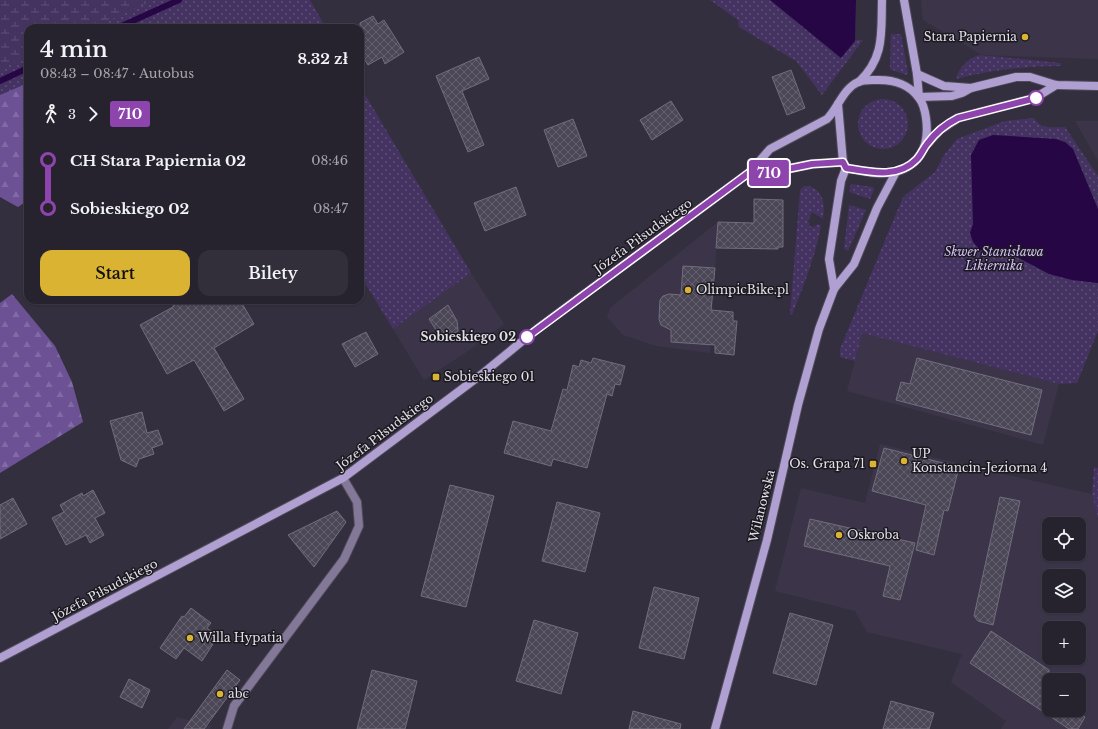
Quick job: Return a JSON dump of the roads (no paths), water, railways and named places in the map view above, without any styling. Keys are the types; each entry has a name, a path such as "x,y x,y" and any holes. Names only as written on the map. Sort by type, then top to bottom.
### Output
{"street":[{"path":"834,289 829,259 845,165 838,104 842,96 869,71 878,53 882,0"},
{"path":"904,0 917,74 919,98 926,114 927,144"},
{"path":"917,74 944,86 971,88"},
{"path":"858,82 892,80 910,89 919,98 943,97 962,93 971,88 1016,77 1030,77 1056,85 1098,86"},
{"path":"750,172 768,173 812,164 845,165 874,173 896,172 910,166 917,160 927,144 940,130 958,118 1036,98 1056,85"},
{"name":"Józefa Piłsudskiego","path":"0,658 343,478 482,374 537,329 750,172 770,149 820,124 832,114 838,104"},
{"name":"Wilanowska","path":"714,729 769,532 798,405 819,329 834,289 854,264 881,201 896,172"},
{"path":"227,729 234,706 344,559 359,526 357,502 343,478"}],"waterway":[{"path":"126,24 179,0"},
{"path":"0,81 24,70"}],"place":[{"name":"Stara Papiernia","path":"1025,37"},
{"name":"OlimpicBike.pl","path":"688,290"},
{"name":"Sobieskiego 02","path":"527,337"},
{"name":"Sobieskiego 01","path":"436,377"},
{"name":"UP Konstancin-Jeziorna 4","path":"904,461"},
{"name":"Os. Grapa 71","path":"873,464"},
{"name":"Oskroba","path":"839,535"},
{"name":"Willa Hypatia","path":"190,638"},
{"name":"abc","path":"220,694"}],"park label":[{"name":"Skwer Stanisława Likiernika","path":"994,259"}]}
